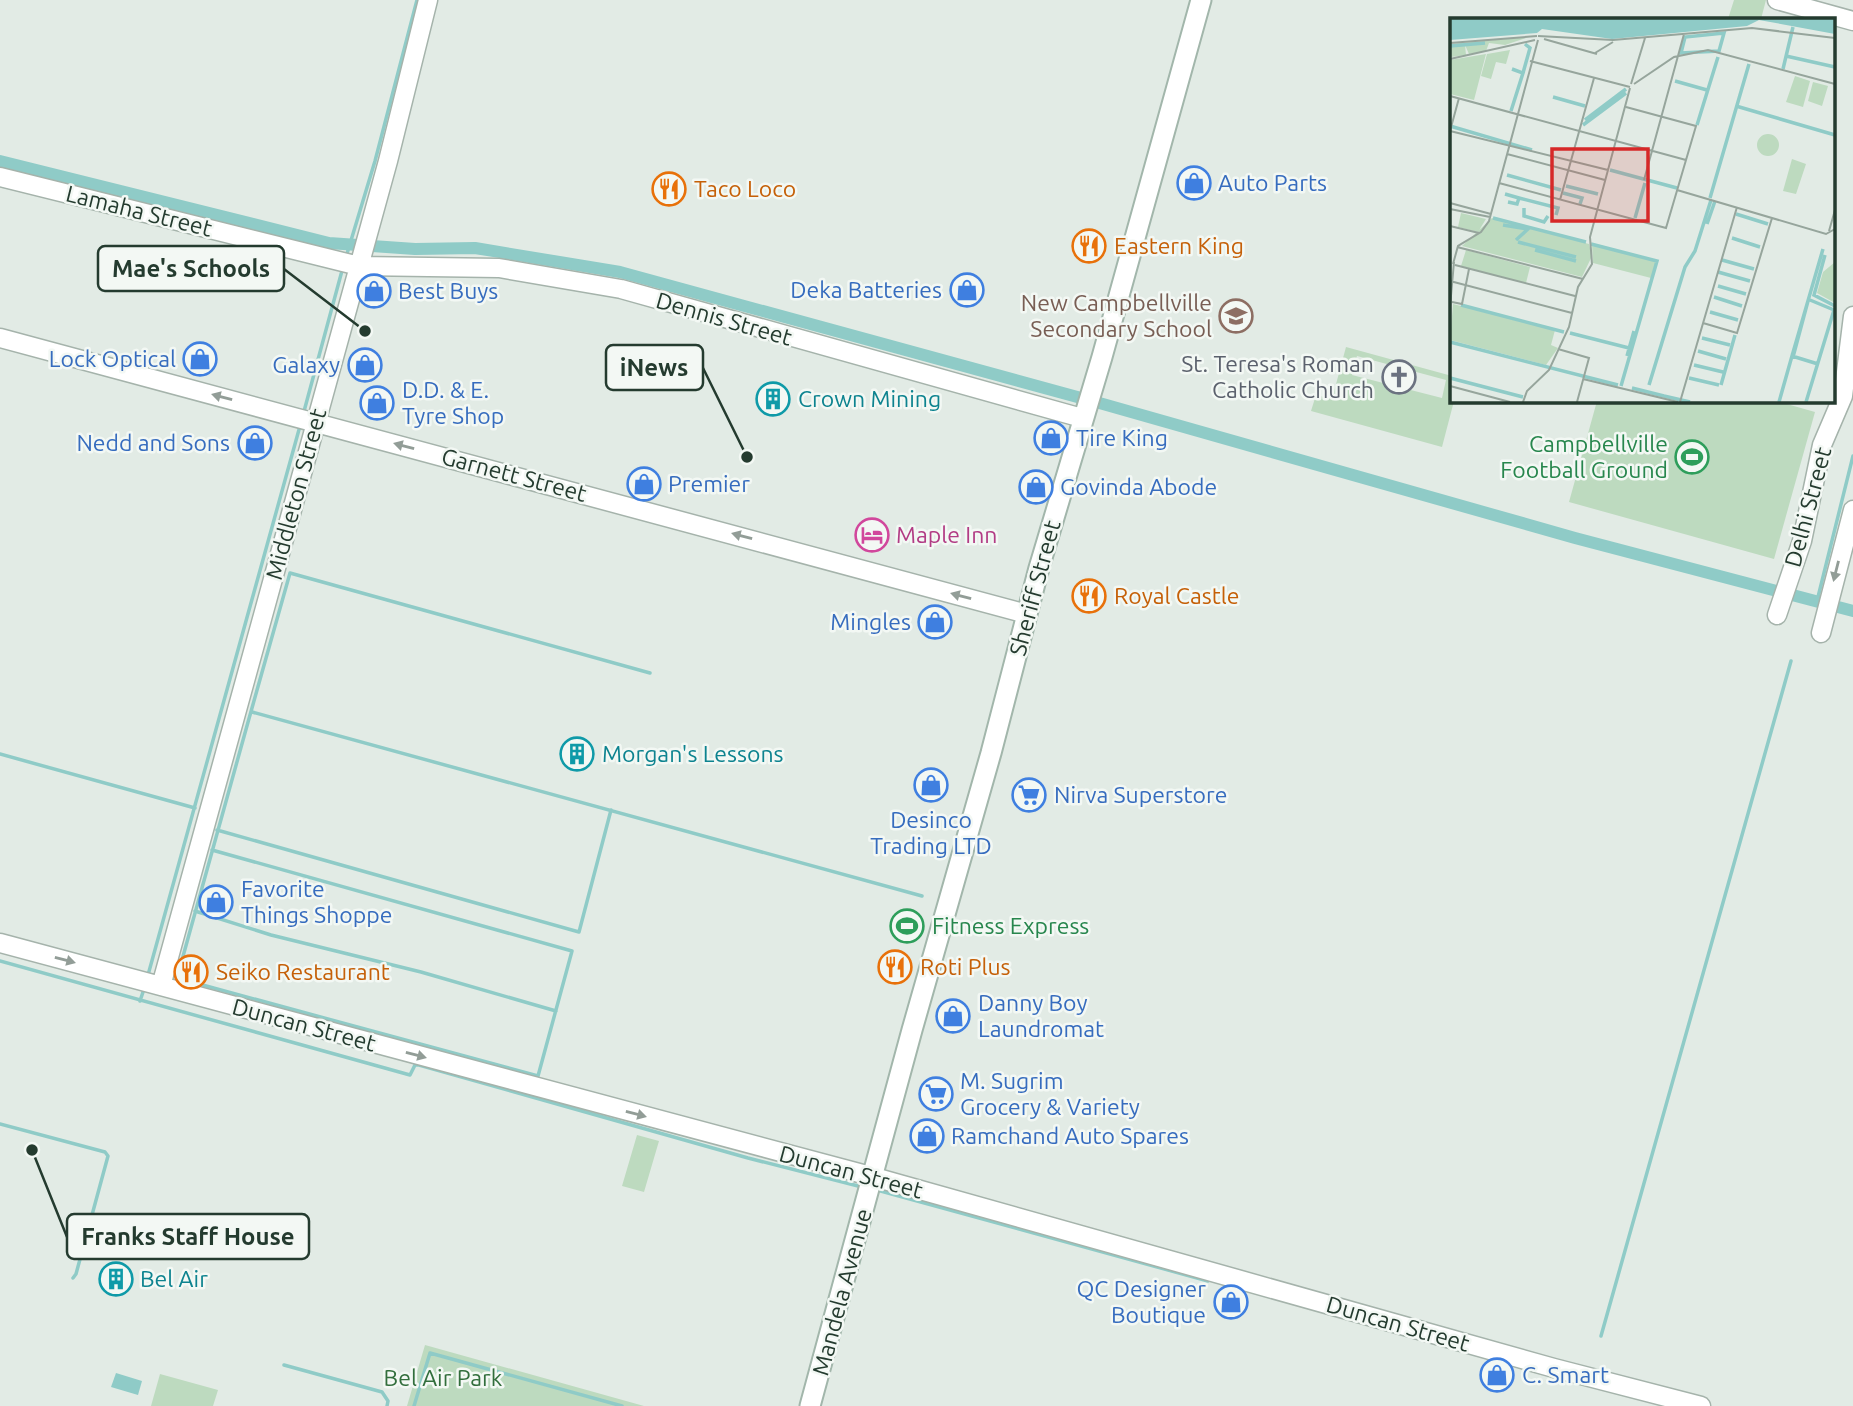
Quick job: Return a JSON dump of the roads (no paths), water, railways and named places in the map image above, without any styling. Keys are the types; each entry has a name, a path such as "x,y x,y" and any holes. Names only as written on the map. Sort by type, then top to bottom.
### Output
{"main road":[{"name":"Sheriff Street","path":"871,1185 1027,614 1201,0"},
{"name":"Mandela Avenue","path":"810,1406 871,1185"}],"street":[{"name":"Middleton Street","path":"161,986 358,261 368,234 428,0"},
{"path":"1777,0 1853,21"},
{"name":"Lamaha Street","path":"0,177 333,259 358,261"},
{"name":"Dennis Street","path":"358,261 499,268 621,289 1082,418"},
{"name":"Delhi Street","path":"1777,615 1802,541 1822,445 1843,396 1853,316"},
{"name":"Garnett Street","path":"0,338 1027,614"},
{"name":"Delhi Street","path":"1821,633 1853,510"},
{"name":"Duncan Street","path":"0,943 871,1185 1701,1406"}],"water":[{"path":"116,1373 142,1381 138,1395 111,1387"}],"waterway":[{"path":"346,257 375,161 417,0"},
{"path":"0,161 329,243 415,249 475,248 620,272 1103,404 1575,538 1853,611"},
{"path":"303,415 343,267"},
{"path":"148,975 300,426"},
{"path":"1817,601 1853,456"},
{"path":"212,850 572,951 538,1076 177,978 205,876 219,826 290,573 650,673"},
{"path":"1601,1336 1791,661"},
{"path":"252,712 922,896"},
{"path":"0,754 195,808"},
{"path":"217,830 579,932 611,810"},
{"path":"195,911 271,935 421,972 556,1011"},
{"path":"0,961 410,1075 415,1065 419,1065 748,1158 862,1187"},
{"path":"140,1001 145,986"},
{"path":"0,1124 105,1152 108,1156 73,1278"},
{"path":"877,1190 1208,1281"},
{"path":"414,1406 430,1353 622,1406"},
{"path":"284,1365 382,1392 388,1401 387,1406"}],"place":[{"name":"Auto Parts","path":"1194,183"},
{"name":"Taco Loco","path":"669,189"},
{"name":"Eastern King","path":"1089,246"},
{"name":"Deka Batteries","path":"967,290"},
{"name":"Best Buys","path":"374,291"},
{"name":"New Campbellville Secondary School","path":"1236,316"},
{"name":"Mae's Schools","path":"365,331"},
{"name":"Lock Optical","path":"200,359"},
{"name":"Galaxy","path":"365,365"},
{"name":"St. Teresa's Roman Catholic Church","path":"1399,377"},
{"name":"Crown Mining","path":"773,399"},
{"name":"D.D. & E. Tyre Shop","path":"377,403"},
{"name":"Tire King","path":"1051,438"},
{"name":"Nedd and Sons","path":"255,443"},
{"name":"iNews","path":"747,457"},
{"name":"Campbellville Football Ground","path":"1692,457"},
{"name":"Premier","path":"644,484"},
{"name":"Govinda Abode","path":"1036,487"},
{"name":"Maple Inn","path":"872,535"},
{"name":"Royal Castle","path":"1089,596"},
{"name":"Mingles","path":"935,622"},
{"name":"Morgan's Lessons","path":"577,754"},
{"name":"Desinco Trading LTD","path":"931,785"},
{"name":"Nirva Superstore","path":"1029,795"},
{"name":"Favorite Things Shoppe","path":"216,902"},
{"name":"Fitness Express","path":"907,926"},
{"name":"Roti Plus","path":"895,967"},
{"name":"Seiko Restaurant","path":"191,972"},
{"name":"Danny Boy Laundromat","path":"953,1016"},
{"name":"M. Sugrim Grocery & Variety","path":"936,1094"},
{"name":"Ramchand Auto Spares","path":"927,1136"},
{"name":"Franks Staff House","path":"32,1150"},
{"name":"Bel Air","path":"116,1279"},
{"name":"QC Designer Boutique","path":"1231,1302"},
{"name":"C. Smart","path":"1497,1375"}],"park label":[{"name":"Bel Air Park","path":"443,1378"}]}
